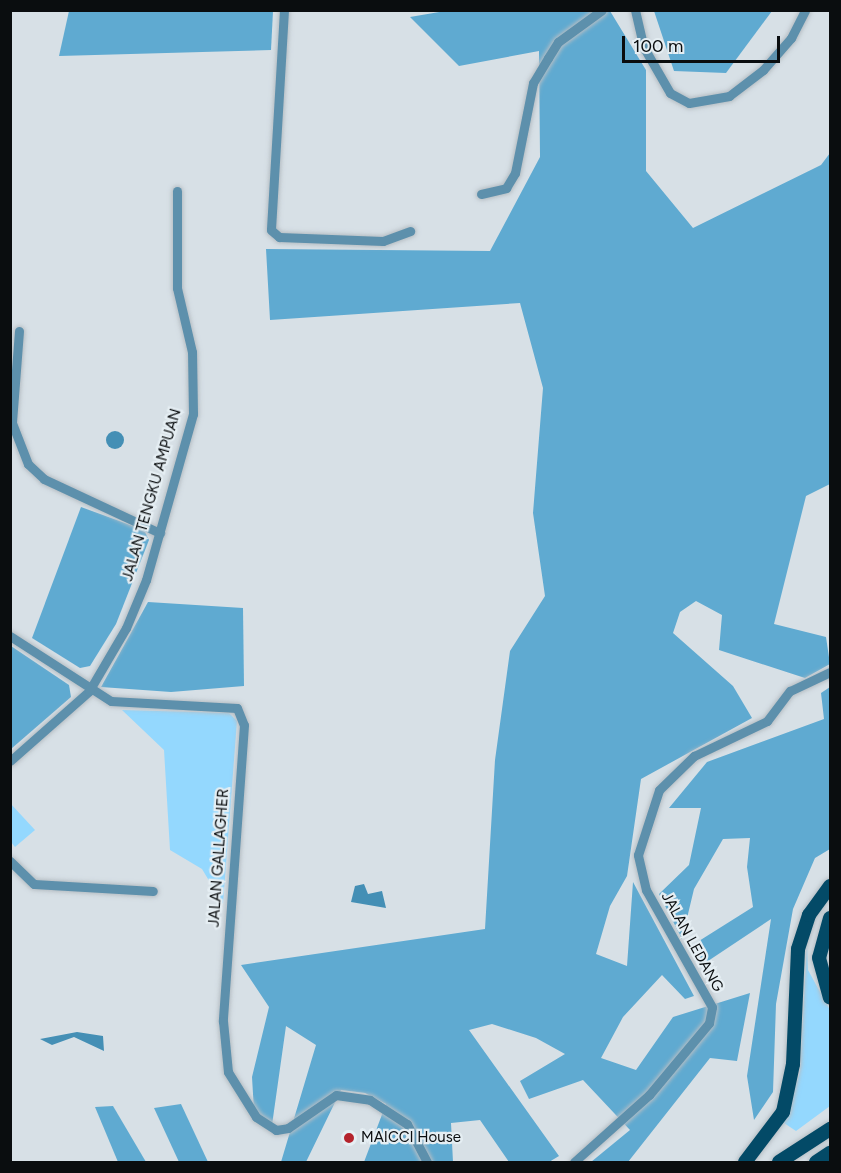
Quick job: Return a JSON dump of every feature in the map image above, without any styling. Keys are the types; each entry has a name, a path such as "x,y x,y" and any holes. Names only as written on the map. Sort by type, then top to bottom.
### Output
{"main road":[{"path":"745,1162 783,1112 794,1064 798,949 809,915 831,886"},
{"path":"831,918 819,958 831,998"},
{"path":"779,1162 831,1129"},
{"path":"816,1162 831,1153"}],"street":[{"path":"284,10 271,230 279,237 383,241 410,231"},
{"path":"481,194 506,188 515,174 533,83 558,42 602,10"},
{"path":"635,10 643,46 670,93 689,103 729,96 754,76 791,38 805,10"},
{"name":"JALAN TENGKU AMPUAN","path":"10,761 89,691 126,628 160,532 193,414 192,352 177,288 177,191"},
{"path":"19,331 12,423 28,464 44,479 160,532"},
{"path":"10,636 89,691"},
{"name":"JALAN LEDANG","path":"574,1162 650,1095 709,1023 712,1007 659,918 638,855 659,790 694,756 767,721 790,691 831,672"},
{"name":"JALAN GALLAGHER","path":"89,691 111,701 237,708 243,718 223,1051 238,1093 256,1117 276,1130 288,1128 336,1095 350,1094 370,1100 407,1124 428,1162"},
{"path":"10,861 34,884 153,891"}],"shaded area":[{"path":"451,10 610,11 646,70 646,171 693,228 821,165 830,153 830,484 806,496 774,624 826,637 830,664 805,678 719,650 722,615 696,601 680,612 673,633 733,686 752,718 641,779 627,876 610,906 596,954 627,966 633,882 694,996 685,999 662,975 623,1017 601,1058 636,1070 673,1017 750,993 737,1061 710,1058 628,1162 591,1162 630,1130 583,1080 529,1099 520,1081 565,1054 536,1038 492,1024 469,1030 559,1156 549,1162 509,1162 480,1120 451,1123 453,1162 364,1162 386,1104 365,1093 341,1090 306,1162 281,1162 316,1045 286,1026 272,1125 254,1111 252,1077 269,1007 241,965 485,929 495,760 510,651 545,596 533,513 543,388 520,303 270,320 266,249 490,251 540,157 539,51 459,66 410,17"},
{"path":"69,11 273,11 271,50 59,56"},
{"path":"654,11 772,11 726,73 674,71"},
{"path":"115,431 123,436 124,440 119,448 115,449 107,444 106,440 111,432"},
{"path":"81,507 144,530 149,540 116,624 90,666 80,668 32,638"},
{"path":"148,602 243,608 244,686 171,692 101,687"},
{"path":"11,646 69,685 71,697 11,749"},
{"path":"830,687 830,849 815,858 793,909 776,1004 773,1092 754,1120 747,1076 771,919 705,963 691,946 753,907 747,867 750,838 723,839 694,889 682,939 659,894 689,865 701,808 669,808 707,762 824,719 821,693"},
{"path":"122,710 229,713 237,721 223,904 202,869 170,850 164,750"},
{"path":"10,803 35,830 15,847 11,842"},
{"path":"364,884 368,894 382,891 386,908 351,902 355,886"},
{"path":"807,944 808,970 830,1010 830,1106 796,1131 784,1123 800,1072"},
{"path":"77,1032 103,1036 104,1051 74,1037 52,1045 40,1039"},
{"path":"181,1104 208,1162 179,1162 154,1108"},
{"path":"113,1106 146,1162 118,1162 95,1107"}],"place":[{"name":"MAICCI House","path":"349,1138"}]}
